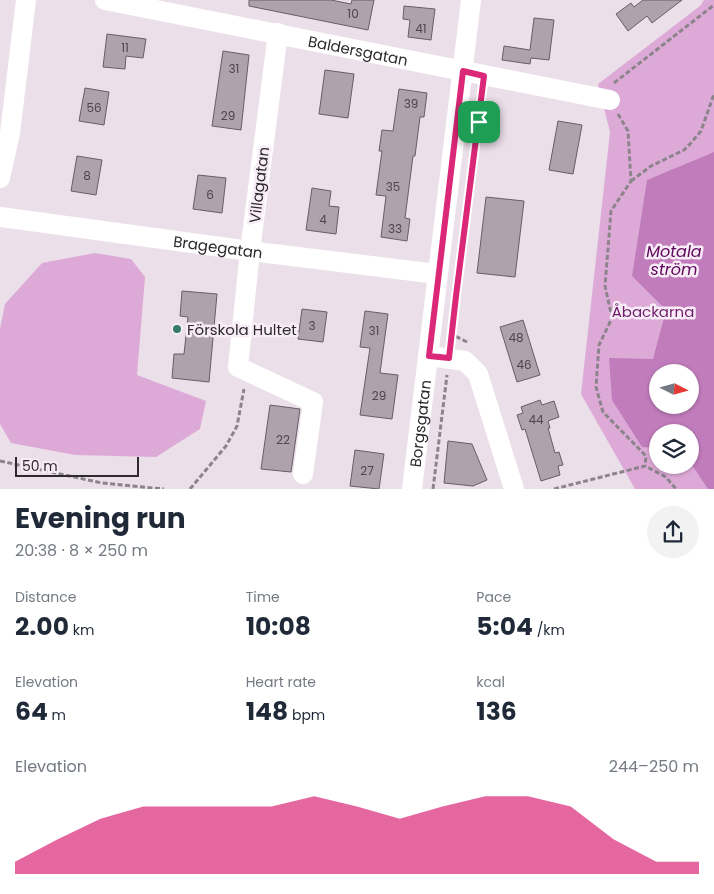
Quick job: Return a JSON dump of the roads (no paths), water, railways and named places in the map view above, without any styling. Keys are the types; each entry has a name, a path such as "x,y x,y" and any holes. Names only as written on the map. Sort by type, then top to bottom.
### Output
{"street":[{"path":"0,178 10,133 26,0"},
{"name":"Baldersgatan","path":"105,0 610,100"},
{"name":"Borgsgatan","path":"412,489 471,0"},
{"name":"Villagatan","path":"278,33 250,251 238,367 313,402 303,474"},
{"name":"Bragegatan","path":"0,217 437,274"},
{"path":"429,356 465,361 478,374 514,489"}],"water":[{"name":"Motala ström","path":"714,152 714,489 708,489 698,474 699,424 649,424 649,447 642,447 612,400 609,358 653,359 666,310 632,276 647,180"}],"place":[{"name":"Förskola Hultet","path":"177,329"}],"park label":[{"name":"Åbackarna","path":"653,311"}]}
